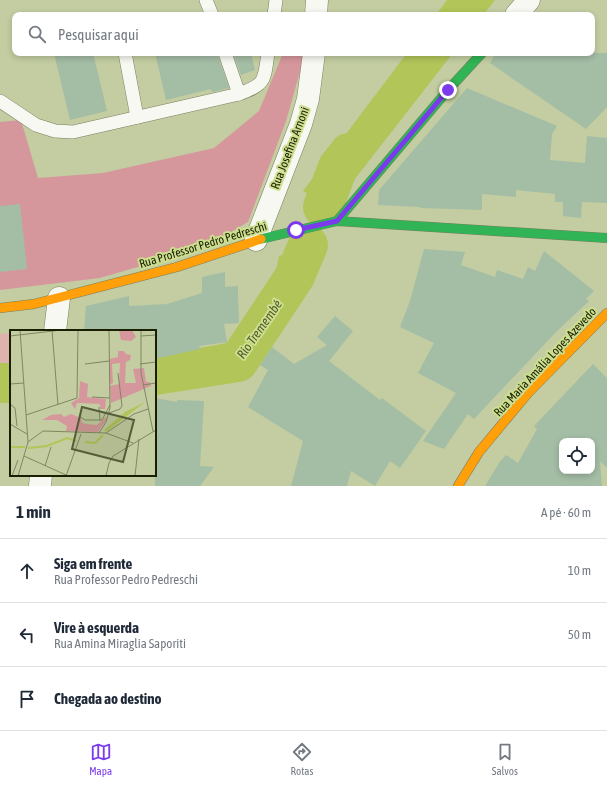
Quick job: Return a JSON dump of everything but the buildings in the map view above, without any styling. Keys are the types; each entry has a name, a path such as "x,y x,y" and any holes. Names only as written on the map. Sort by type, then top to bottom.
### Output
{"street":[{"path":"316,12 317,0"},
{"path":"519,12 529,0"},
{"name":"Rua Josefina Arnoni","path":"256,240 301,124 308,99 314,56"},
{"path":"337,221 448,90 479,56"},
{"name":"Rua Professor Pedro Pedreschi","path":"0,308 34,304 59,298 176,267 256,240 337,221 607,238"},
{"path":"54,330 59,298"},
{"name":"Rua Maria Amália Lopes Azevedo","path":"458,486 479,452 528,393 607,313"},
{"path":"40,486 41,476"}],"lane":[{"path":"206,0 211,12"},
{"path":"274,12 276,0"},
{"path":"126,56 137,117"},
{"path":"226,56 239,94"},
{"path":"0,101 36,125 55,131 74,132 239,94 254,89 264,80 268,56"}],"shaded area":[{"path":"282,56 304,56 286,121 248,222 206,247 100,278 0,290 0,122 21,120 38,178 103,173 214,148 259,111"},
{"path":"10,333 10,372 0,373 0,334"}],"water":[{"path":"447,0 495,0 485,12 438,12"},
{"path":"405,56 451,56 333,207 303,191"},
{"path":"311,247 301,273 251,349 156,378 156,361 245,338 272,291 279,256"}],"waterway":[{"name":"Rio Tremembé","path":"323,207 338,167 349,153"},
{"name":"Rio Tremembé","path":"156,375 238,362 295,276 308,245"},
{"name":"Rio Tremembé","path":"0,383 10,383"}],"traffic: fast":[{"path":"337,221 448,90 479,56"},
{"path":"261,239 337,221 607,238"}],"traffic: slow":[{"path":"0,308 34,304 177,267 261,239"},
{"path":"458,486 479,452 528,393 607,313"}],"route":[{"path":"296,230 337,221 448,90"}]}
